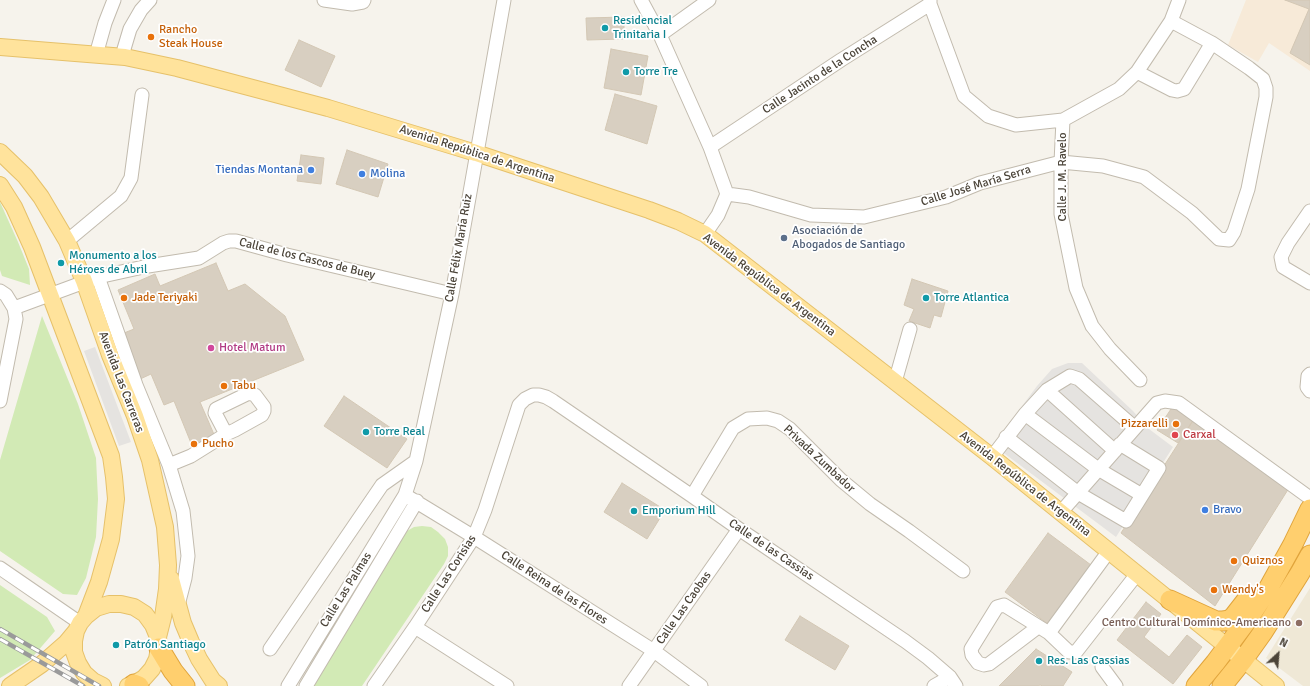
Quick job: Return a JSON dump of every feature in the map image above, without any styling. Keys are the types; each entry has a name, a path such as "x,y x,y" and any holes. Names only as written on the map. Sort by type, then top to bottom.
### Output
{"highway":[{"path":"1196,686 1248,619 1264,595 1293,544 1310,509"},
{"path":"1170,600 1216,621 1230,620 1252,594 1270,564 1293,544"},
{"path":"1222,686 1243,660 1300,573 1310,555"},
{"path":"158,642 176,675 185,686"}],"main road":[{"name":"Avenida República de Argentina","path":"0,47 96,56 125,57 177,68 328,108 476,153 649,210 678,221 705,234 992,457 1276,686"},
{"name":"Avenida Las Carreras","path":"0,152 25,176 41,197 91,279 110,354 135,416 150,460 165,527 168,565 167,589 156,659 152,669 144,678 134,685"},
{"path":"0,185 14,206 29,240 111,456 116,499 111,539 99,582 74,641 74,652 78,664 84,673 93,681 103,686"},
{"path":"168,565 178,605 191,642 199,659 216,683"},
{"path":"10,686 42,664 66,643 81,623 96,608 109,604 122,604 134,607 145,614 153,625 158,642"}],"street":[{"path":"96,56 105,23 114,0"},
{"path":"125,57 124,49 130,29 141,10 150,0"},
{"path":"324,0 352,4 363,2 364,0"},
{"name":"Calle Félix María Ruiz","path":"405,495 416,461 452,294 504,0"},
{"path":"641,0 660,35 710,147 727,194 718,215 705,234"},
{"path":"660,35 709,0"},
{"path":"930,2 964,96 988,116 1016,126 1064,120 1118,89 1137,72 1171,21 1179,0"},
{"name":"Calle Jacinto de la Concha","path":"710,147 930,2"},
{"path":"1137,72 1172,90 1177,91 1184,89 1212,43 1171,21"},
{"name":"Calle José María Serra","path":"727,194 749,197 812,215 864,217 946,198 980,183 1061,162 1103,166 1144,178 1192,213 1218,238 1229,240 1234,232 1248,189 1266,97 1266,88 1263,79 1212,43"},
{"path":"67,241 121,196 131,178 142,95"},
{"name":"Calle J. M. Ravelo","path":"1064,120 1061,162 1061,214 1076,288 1092,326 1110,350 1140,380"},
{"path":"1310,211 1288,243 1281,257 1283,266 1310,283"},
{"name":"Calle de los Cascos de Buey","path":"14,308 91,279 148,266 199,258 223,243 229,241 236,241 287,255 452,294"},
{"path":"91,279 169,465 183,511 188,556 185,578 178,605"},
{"path":"0,291 6,295 14,308 16,319 0,401"},
{"path":"895,382 910,329"},
{"path":"1310,374 1308,376 1307,387 1310,391"},
{"path":"992,457 1024,414 1047,390 1070,376 1079,379 1135,428"},
{"path":"1006,437 1078,493 1126,521 1159,468 1118,447 1047,390"},
{"name":"Calle de las Cassias","path":"519,405 525,399 533,395 546,397 692,496 739,530 905,641 928,658 953,682"},
{"path":"1061,512 1157,403 1165,401 1179,403 1310,498"},
{"name":"Calle Las Corisias","path":"374,686 474,537 485,510 519,405"},
{"path":"1024,414 1098,469 1142,495"},
{"name":"Privada Zumbador","path":"692,496 733,428 748,419 767,418 778,421 790,429 847,485 870,504 963,571"},
{"path":"169,465 191,456 226,434"},
{"path":"270,650 382,485 416,461"},
{"name":"Calle Reina de las Flores","path":"405,495 417,501 654,652 701,686"},
{"name":"Calle Las Palmas","path":"288,686 405,495"},
{"name":"Calle Las Palmas","path":"306,686 417,501"},
{"name":"Calle Las Caobas","path":"629,686 739,530"},
{"path":"1109,551 1043,630 989,664 984,666 978,663 972,655 971,650 997,607 1004,605 1043,630 1069,652 1076,652 1137,574"},
{"path":"0,568 81,623"},
{"path":"415,627 507,686"},
{"path":"1102,667 1116,686"},
{"path":"934,686 953,682"}],"shaded area":[{"path":"1246,0 1310,0 1310,71 1269,43 1258,62 1228,45"},
{"path":"95,347 131,442 119,446 84,351"},
{"path":"1068,363 1082,363 1133,411 1149,429 1173,447 1116,537 993,445 1037,386 1052,369"},
{"name":"Centro Cultural Domínico-Americano","path":"1310,588 1310,686 1303,686 1266,658"}],"green space":[{"path":"0,202 29,269 30,285 2,276 0,270"},
{"path":"42,316 78,404 96,458 98,499 96,537 86,578 77,595 63,594 0,551 0,460"},
{"path":"414,527 431,527 445,539 448,547 448,556 362,686 313,686 407,531"},
{"path":"0,585 47,617 55,631 30,660 0,678"}],"building":[{"path":"1285,0 1310,0 1310,65 1290,53 1309,9"},
{"name":"Residencial Trinitaria I","path":"624,17 624,39 587,40 586,18"},
{"path":"299,40 335,56 321,87 285,70"},
{"name":"Torre Tre","path":"611,49 648,56 641,95 604,88"},
{"path":"615,94 657,106 647,144 605,130"},
{"name":"Molina","path":"347,150 388,164 378,197 336,184"},
{"name":"Tiendas Montana","path":"301,155 324,158 321,184 297,181"},
{"name":"Hotel Matum","path":"216,263 228,291 245,284 285,316 304,360 200,402 216,439 193,448 174,401 164,405 151,374 138,380 119,335 134,329 118,290 155,274 160,286"},
{"name":"Torre Atlantica","path":"912,279 948,291 941,317 934,315 930,328 909,321 914,309 904,305"},
{"name":"Torre Real","path":"344,396 407,439 387,468 324,426"},
{"name":"Pizzarelli","path":"1173,406 1194,419 1178,443 1157,430"},
{"name":"Bravo","path":"1194,419 1289,488 1215,606 1121,533"},
{"name":"Emporium Hill","path":"622,483 665,510 647,539 604,512"},
{"path":"1048,533 1091,565 1048,624 1005,592"},
{"path":"1146,602 1161,614 1144,637 1169,657 1187,635 1202,647 1173,684 1117,640"},
{"path":"800,616 849,646 835,670 785,640"},
{"name":"Res. Las Cassias","path":"1036,649 1072,672 1063,686 999,686"}],"railway":[{"path":"0,629 99,686"},
{"path":"0,639 83,686"}],"place":[{"name":"Residencial Trinitaria I","path":"605,28"},
{"name":"Rancho Steak House","path":"151,37"},
{"name":"Torre Tre","path":"626,72"},
{"name":"Tiendas Montana","path":"311,170"},
{"name":"Molina","path":"362,174"},
{"name":"Asociación de Abogados de Santiago","path":"784,238"},
{"name":"Monumento a los Héroes de Abril","path":"61,263"},
{"name":"Jade Teriyaki","path":"124,298"},
{"name":"Torre Atlantica","path":"926,298"},
{"name":"Hotel Matum","path":"211,348"},
{"name":"Tabu","path":"224,386"},
{"name":"Pizzarelli","path":"1176,424"},
{"name":"Torre Real","path":"366,432"},
{"name":"Carxal","path":"1175,435"},
{"name":"Pucho","path":"194,444"},
{"name":"Bravo","path":"1205,510"},
{"name":"Emporium Hill","path":"634,511"},
{"name":"Quiznos","path":"1234,561"},
{"name":"Wendy's","path":"1214,590"},
{"name":"Centro Cultural Domínico-Americano","path":"1299,623"},
{"name":"Patrón Santiago","path":"116,645"},
{"name":"Res. Las Cassias","path":"1039,661"}]}
